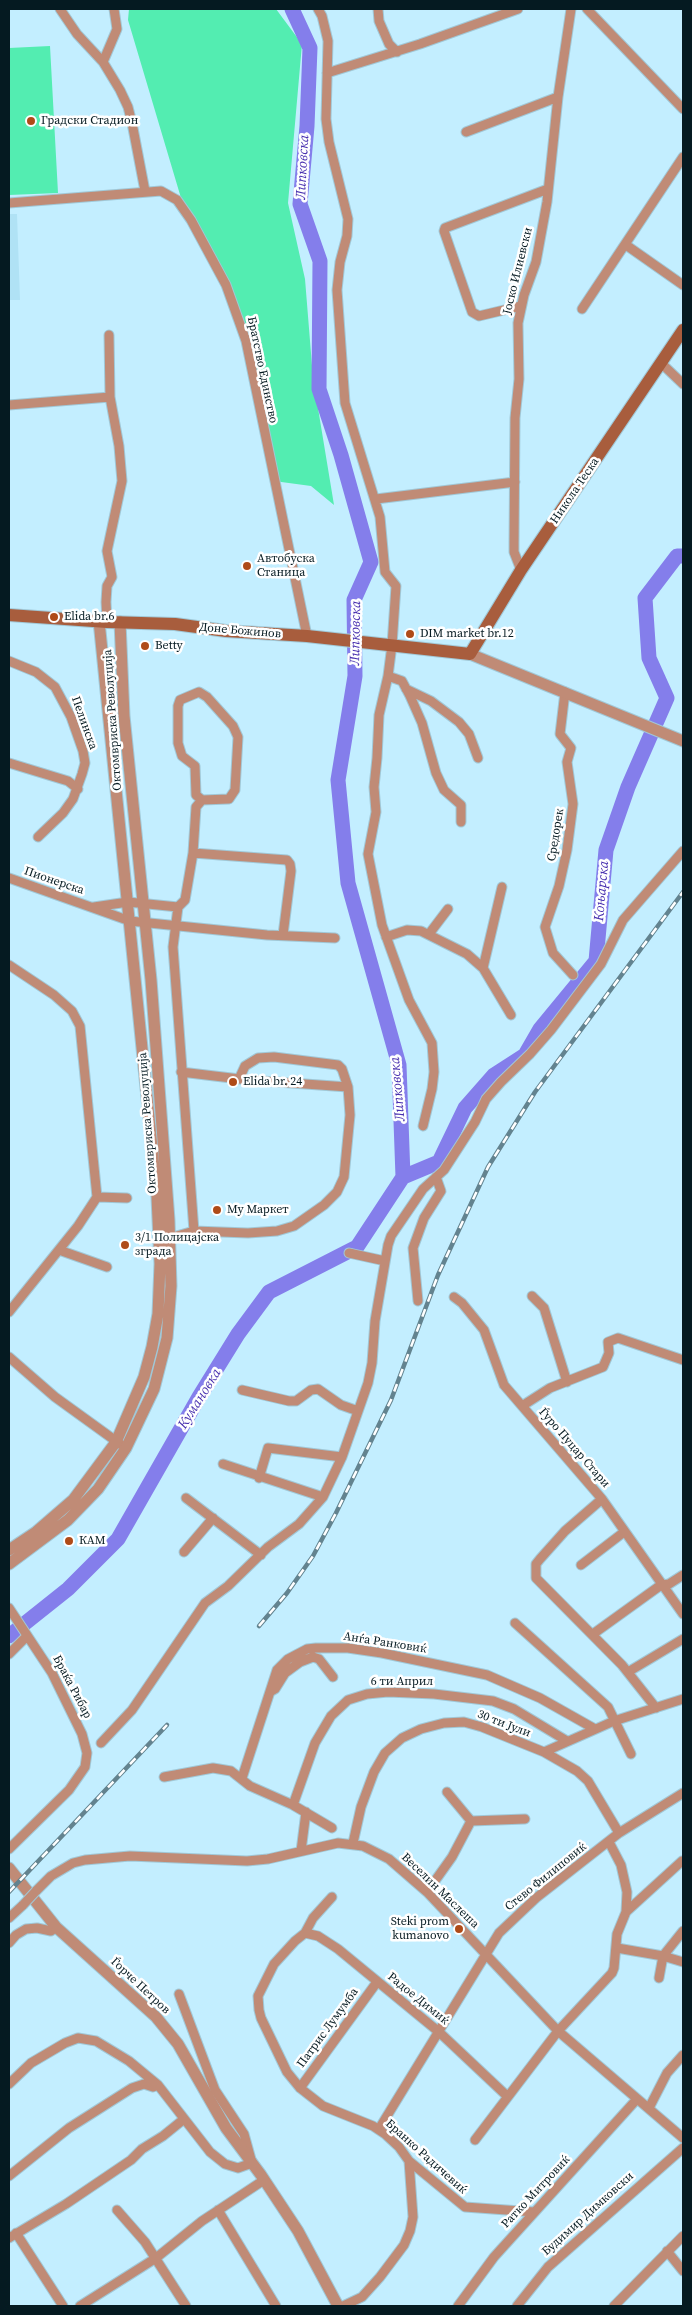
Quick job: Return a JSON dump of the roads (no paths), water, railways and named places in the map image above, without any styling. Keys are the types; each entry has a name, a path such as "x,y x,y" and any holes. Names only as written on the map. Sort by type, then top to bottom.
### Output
{"main road":[{"name":"Никола Теска","path":"470,654 521,570 683,330"},
{"name":"Доне Божинов","path":"9,614 103,622 174,624 226,631 307,636 470,654"}],"street":[{"path":"60,9 77,34 103,62 128,107 145,191"},
{"path":"103,62 117,29 114,9"},
{"path":"318,9 327,32 326,119 329,142 348,219 347,236 340,262 337,290 342,381 345,403 376,499 380,517 385,572 396,586 388,676 379,715 374,787 376,812 368,854 379,913 386,937 409,1000 432,1043 432,1089 423,1126"},
{"path":"378,9 378,21 389,44 397,52"},
{"path":"327,73 397,52 518,9"},
{"name":"Јоско Илиевски","path":"521,570 514,552 516,482 514,452 519,379 518,323 521,306 538,252 571,9"},
{"path":"587,9 683,109"},
{"path":"466,132 558,97"},
{"path":"582,309 683,157"},
{"path":"521,306 479,316 472,312 444,231 447,225 548,189"},
{"name":"Братство Единство","path":"9,203 145,191 161,191 177,200 205,244 226,285 237,311 246,341 307,636"},
{"path":"626,245 683,285"},
{"path":"103,622 108,586 112,577 109,570 107,551 122,481 119,446 110,397 109,335"},
{"path":"661,363 683,384"},
{"path":"9,405 110,397"},
{"path":"376,499 516,482"},
{"name":"Октомвриска Револуција","path":"9,1550 42,1528 73,1500 116,1442 144,1377 152,1347 160,1289 157,1203 103,622"},
{"name":"Октомвриска Револуција","path":"9,1564 68,1520 98,1489 126,1448 154,1390 164,1355 170,1312 170,1238 150,980 124,716 120,622"},
{"path":"470,654 682,740"},
{"name":"Пелинска","path":"9,661 36,672 55,687 61,695 71,717 83,751 85,763 78,789 63,813 38,837"},
{"path":"388,676 402,681 422,723 436,773 444,790 461,805 461,822"},
{"path":"406,689 431,701 459,722 469,734 478,758"},
{"path":"194,1231 173,971 173,947 178,907 183,905 185,900 193,853 196,807 202,800 229,798 235,790 238,737 232,726 206,697 199,692 180,700 177,716 179,751 182,756 195,766 196,795 202,800"},
{"name":"Средорек","path":"566,692 560,734 571,748 567,762 573,804 567,850 559,886 545,927 553,953 573,975"},
{"path":"9,774 12,764 68,781 78,789"},
{"path":"101,1743 132,1710 205,1604 299,1524 323,1497 342,1457 368,1383 372,1363 375,1321 391,1236 424,1189 444,1170 475,1122 486,1099 530,1054 550,1030 601,964 623,920 683,851"},
{"path":"193,853 287,860 291,871 283,935"},
{"name":"Пионерска","path":"9,879 130,921 175,927 335,938"},
{"path":"483,968 502,887"},
{"name":"Пионерска","path":"90,907 128,902 178,907"},
{"path":"429,934 448,909"},
{"path":"386,937 407,930 422,930 467,954 483,968 512,1016"},
{"path":"9,965 54,995 72,1011 80,1026 97,1197 59,1250 9,1312"},
{"path":"170,1238 194,1231 248,1233 277,1231 294,1226 324,1205 337,1192 344,1177 350,1116 348,1087 342,1069 338,1065 274,1056 258,1058 245,1066 239,1079"},
{"path":"181,1072 239,1079 348,1087"},
{"path":"418,1301 413,1248 424,1218 441,1191 436,1178"},
{"path":"97,1197 127,1198"},
{"path":"59,1250 107,1267"},
{"path":"349,1253 385,1261"},
{"path":"532,1296 544,1308 568,1382"},
{"name":"Ѓуро Пуцар Стари","path":"454,1297 462,1303 484,1330 504,1385 602,1499 683,1614"},
{"path":"522,1406 544,1391 603,1367 609,1353 608,1342 618,1338 683,1360"},
{"path":"9,1357 55,1397 126,1448"},
{"path":"242,1390 289,1401 296,1400 311,1390 318,1390 358,1411"},
{"path":"259,1478 268,1448 342,1457"},
{"path":"223,1464 259,1478 323,1497"},
{"path":"186,1498 261,1555"},
{"path":"602,1499 565,1531 540,1559 536,1569 536,1578 628,1672 656,1708"},
{"path":"184,1552 213,1518"},
{"path":"582,1565 624,1532"},
{"path":"592,1634 661,1585 670,1584 683,1575"},
{"name":"Браќа Рибар","path":"9,1608 42,1657 72,1711 82,1734 87,1754 85,1767 68,1790 9,1849"},
{"path":"515,1623 608,1707 631,1754"},
{"path":"9,1654 27,1636"},
{"path":"628,1672 683,1638"},
{"name":"Анѓа Ранковиќ","path":"242,1778 277,1670 288,1659 307,1649 348,1648 487,1675 540,1698 595,1729"},
{"path":"270,1692 285,1673 300,1662 313,1657 319,1658 333,1678"},
{"name":"6 ти Април","path":"293,1805 315,1743 331,1716 348,1700 367,1694 388,1692 434,1694 493,1700 514,1709 567,1741"},
{"path":"544,1752 614,1721 683,1699"},
{"name":"30 ти Јули","path":"353,1843 361,1807 374,1772 385,1753 402,1738 421,1729 444,1723 464,1722 482,1727 544,1752 565,1763 588,1781 619,1833"},
{"path":"164,1777 221,1768 242,1778 250,1786 293,1805 332,1828"},
{"path":"446,1792 471,1821"},
{"name":"Стево Филиповиќ","path":"379,2129 499,1933 536,1898 619,1833 681,1799"},
{"path":"301,1851 306,1812"},
{"path":"471,1821 525,1819"},
{"path":"427,1892 452,1857 471,1821"},
{"path":"475,2140 558,2031 612,1973 616,1962 617,1934 626,1912 628,1892 625,1878 609,1842"},
{"name":"Веселин Маслеша","path":"9,1918 51,1876 73,1863 85,1860 130,1856 247,1861 268,1860 338,1843 353,1843 371,1849 389,1859 427,1892 558,2031 683,2138"},
{"path":"626,1912 682,1861"},
{"name":"Ѓорче Петров","path":"9,1868 56,1928 156,2017 178,2044 226,2128 298,2231 338,2306"},
{"path":"305,1933 313,1918 332,1897"},
{"path":"9,1943 16,1935 26,1929 37,1928 51,1931 56,1928"},
{"path":"659,1978 663,1956 683,1931"},
{"name":"Радое Димиќ","path":"305,1933 318,1936 338,1949 438,2032 507,2096"},
{"name":"Бранко Радичевиќ","path":"305,1933 294,1941 274,1964 258,1996 258,2010 287,2072 300,2088 323,2106 379,2129 399,2147 409,2161 465,2208 534,2212"},
{"path":"617,1948 663,1956 683,1962"},
{"name":"Патрис Лумумба","path":"300,2088 377,1982"},
{"path":"9,2084 31,2063 65,2043 78,2038 96,2041 111,2049 158,2085 210,2152 224,2164 238,2168 252,2164 244,2134 215,2090 179,1994"},
{"path":"649,2108 668,2073 683,2054"},
{"path":"9,2176 69,2128 132,2088 144,2084 153,2087 158,2085"},
{"name":"Ратко Митровиќ","path":"458,2306 494,2257 637,2099"},
{"path":"63,2306 12,2236 66,2204 130,2160 142,2148 163,2136 184,2119"},
{"name":"Будимир Димковски","path":"517,2306 548,2268 683,2148"},
{"path":"343,2306 362,2297 376,2283 404,2245 410,2231 413,2201 409,2161"},
{"path":"80,2306 156,2258 218,2210 264,2180"},
{"path":"118,2210 156,2258 186,2306"},
{"path":"218,2210 276,2306"},
{"path":"614,2306 667,2250 683,2236"},
{"path":"667,2250 683,2271"}],"waterway":[{"name":"Липковска","path":"292,9 310,48 307,126 300,204 320,261 319,389 341,455 371,562 354,600 355,676 338,780 348,883 399,1065 403,1177"},
{"name":"Коњарска","path":"403,1177 439,1162 465,1108 494,1075 525,1055 540,1029 596,961 606,850 628,787 667,698 649,658 645,598 677,556 683,556"},
{"name":"Кумановка","path":"9,1636 68,1589 118,1539 199,1397 238,1334 269,1292 357,1247 403,1177"}],"railway":[{"path":"259,1626 287,1593 313,1556 336,1513 391,1400 438,1275 488,1167 535,1092 683,892"},
{"path":"9,1892 167,1725"}],"place":[{"name":"Градски Стадион","path":"31,121"},
{"name":"Автобуска Станица","path":"247,566"},
{"name":"Elida br.6","path":"54,617"},
{"name":"DIM market br.12","path":"410,634"},
{"name":"Betty","path":"145,646"},
{"name":"Elida br. 24","path":"233,1082"},
{"name":"Му Маркет","path":"217,1210"},
{"name":"3/1 Полицајска зграда","path":"125,1245"},
{"name":"КАМ","path":"69,1541"},
{"name":"Steki prom kumanovo","path":"459,1929"}]}
